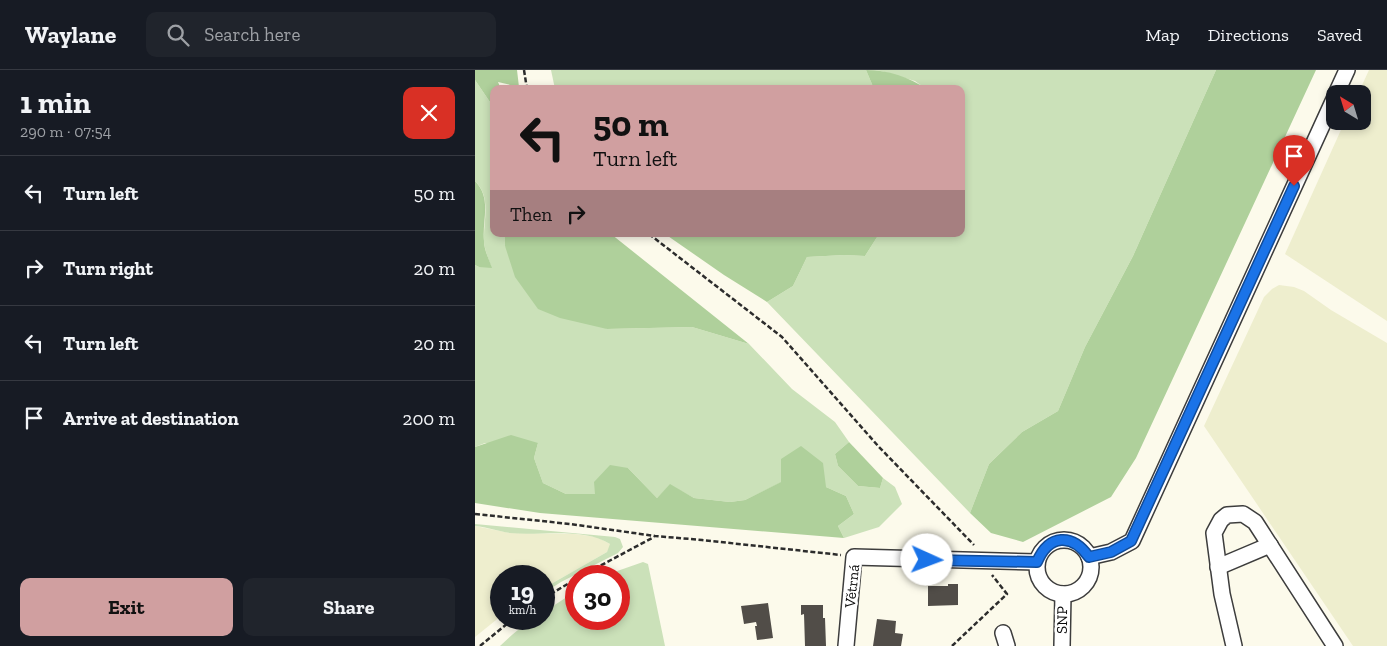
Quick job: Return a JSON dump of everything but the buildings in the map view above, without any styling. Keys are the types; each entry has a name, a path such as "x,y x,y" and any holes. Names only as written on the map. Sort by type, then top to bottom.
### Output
{"street":[{"path":"1340,85 1347,70"},
{"path":"1089,557 1111,552 1131,541 1326,117"},
{"path":"1234,646 1218,567 1214,533 1221,520 1227,515 1243,514 1255,522 1335,646"},
{"path":"1059,540 1073,541 1081,546 1089,557 1091,567 1089,577 1083,586 1075,591 1063,594 1054,592 1043,585 1037,572 1037,562 1042,551 1048,544 1059,540"},
{"path":"1218,567 1270,545"},
{"name":"Větrná","path":"846,646 855,557 981,562 1037,562"},
{"name":"SNP","path":"1062,646 1063,594"}],"path":[{"path":"524,70 526,85"},
{"path":"653,237 782,337 879,447 975,546 981,562 1007,594 953,646"},
{"path":"475,514 570,524 655,536 855,557"},
{"path":"601,565 655,536"},
{"path":"481,646 500,630"}],"green space":[{"path":"475,70 517,70 519,85 498,82 499,85 490,85 490,102 475,80"},
{"path":"551,70 866,70 872,85 554,85"},
{"path":"866,70 898,75 920,85 872,85"},
{"path":"871,70 1216,70 1133,256 1085,347 1058,411 1022,432 989,464 970,513 767,302 793,286 807,257 865,256 877,237 965,237 965,85 920,85 915,81"},
{"path":"1216,70 1316,70 1136,458 1111,497 1023,542 991,533 970,513 989,464 1022,432 1058,411 1085,347 1133,256"},
{"path":"1369,70 1387,70 1387,321 1285,254 1341,130 1371,130 1371,85 1362,85"},
{"path":"475,80 490,102 490,237 505,237 505,246 607,329 692,327 749,344 792,389 835,422 849,442 835,454 838,466 858,486 880,488 883,478 895,487 902,504 879,527 844,538 838,526 854,514 846,496 826,487 782,482 745,500 730,502 694,498 670,485 657,498 628,468 596,494 566,494 543,483 534,458 538,443 485,443 475,447 475,265 491,267 484,244 485,202 480,188 475,181"},
{"path":"475,181 480,188 485,202 484,244 492,268 475,265"},
{"path":"505,237 615,237 749,344 692,327 607,329 560,318 538,309 515,277 505,246"},
{"path":"669,237 877,237 865,256 807,257 793,286 767,302"},
{"path":"1279,285 1294,287 1304,291 1331,310 1387,343 1387,646 1353,646 1204,426 1264,297"},
{"path":"511,435 538,443 534,458 543,483 566,494 595,494 594,482 610,465 628,468 657,498 670,484 694,498 730,502 745,500 781,482 781,459 801,446 823,463 826,487 846,496 854,514 838,526 844,538 540,513 475,503 475,447"},
{"path":"849,442 883,478 880,488 858,486 838,466 835,454"},
{"path":"475,524 615,537 620,539 623,547 618,553 594,565 584,565 607,552 610,544 599,539 575,534 522,534 475,526"},
{"path":"475,526 510,533 575,534 597,537 610,544 607,552 584,565 565,565 565,576 555,582 555,565 490,565 490,625 475,637"},
{"path":"643,562 648,564 665,646 500,646 519,630 555,630 555,605 565,598 565,630 630,630 630,567"},
{"path":"565,576 565,580 555,586 555,582"}],"route":[{"path":"927,560 1037,562 1048,544 1059,540 1073,541 1081,546 1089,557 1111,552 1131,541 1294,186"}]}
